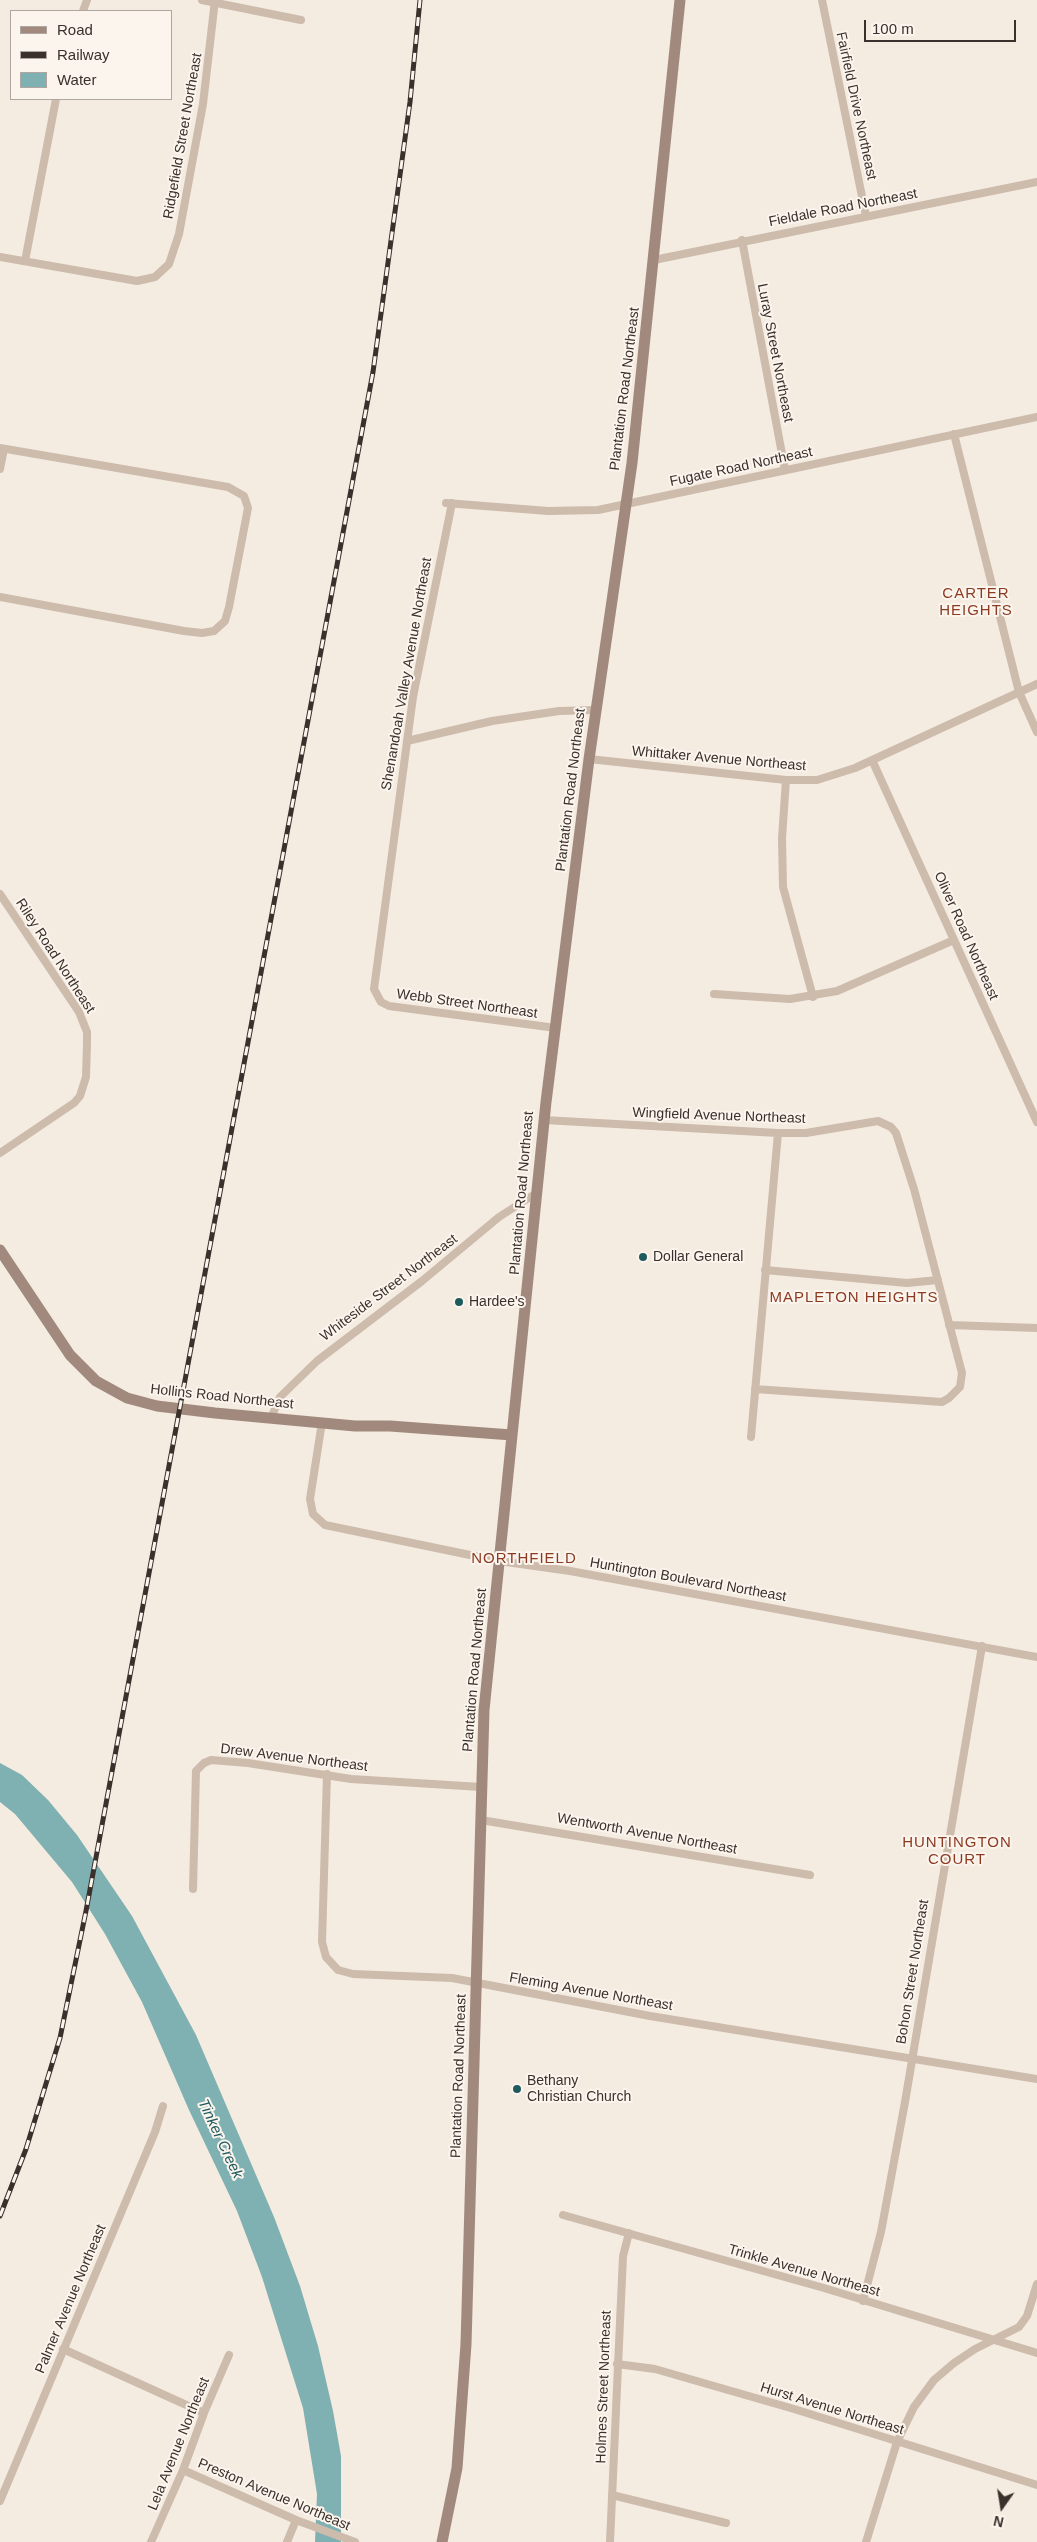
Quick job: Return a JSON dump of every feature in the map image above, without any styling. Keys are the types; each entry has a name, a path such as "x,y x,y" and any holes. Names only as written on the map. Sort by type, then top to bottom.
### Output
{"main road":[{"name":"Plantation Road Northeast","path":"442,2542 457,2468 463,2398 484,1710 544,1120 596,710 626,505 654,260 680,0"},
{"name":"Hollins Road Northeast","path":"0,1250 55,1334 79,1366 109,1390 143,1403 215,1413 271,1418 512,1435"}],"street":[{"path":"202,0 215,1 301,20"},
{"name":"Fairfield Drive Northeast","path":"822,0 866,216"},
{"name":"Ridgefield Street Northeast","path":"25,261 136,281 146,280 162,272 173,256 189,184 206,90 215,1"},
{"path":"0,256 25,261 56,100"},
{"name":"Fieldale Road Northeast","path":"654,260 742,240 1037,182"},
{"name":"Luray Street Northeast","path":"742,240 785,470"},
{"name":"Fugate Road Northeast","path":"449,503 570,511 626,505 1037,417"},
{"path":"954,434 1019,692 1037,732"},
{"path":"0,470 2,448 228,487 238,492 247,501 242,543 225,621 214,631 207,633 172,628 0,597"},
{"name":"Shenandoah Valley Avenue Northeast","path":"389,879 417,677 449,503"},
{"name":"Whittaker Avenue Northeast","path":"590,759 786,780 816,780 872,760 1037,684"},
{"path":"407,741 559,710 596,710"},
{"name":"Oliver Road Northeast","path":"872,760 1037,1122"},
{"path":"786,780 782,838 783,887 813,997"},
{"name":"Webb Street Northeast","path":"389,879 374,983 376,996 381,1002 389,1006 556,1028"},
{"name":"Riley Road Northeast","path":"0,894 79,1012 87,1032 84,1087 74,1103 0,1153"},
{"path":"714,994 790,999 837,992 954,940"},
{"name":"Wingfield Avenue Northeast","path":"544,1120 778,1133 806,1132 869,1121 878,1121 891,1127 901,1146 938,1280 962,1373 960,1387 942,1402 755,1389"},
{"path":"751,1436 778,1133"},
{"name":"Whiteside Street Northeast","path":"271,1418 280,1397 317,1361 422,1281 499,1217 538,1192"},
{"path":"765,1270 907,1284 938,1280"},
{"path":"949,1325 1037,1328"},
{"name":"Huntington Boulevard Northeast","path":"322,1422 310,1499 313,1514 325,1526 500,1561 570,1571 1037,1657"},
{"name":"Bohon Street Northeast","path":"863,2300 881,2232 982,1646"},
{"name":"Drew Avenue Northeast","path":"193,1889 196,1771 198,1767 212,1760 436,1786 481,1787"},
{"name":"Fleming Avenue Northeast","path":"327,1774 322,1942 326,1957 338,1970 353,1974 436,1977 1037,2079"},
{"name":"Wentworth Avenue Northeast","path":"481,1820 810,1875"},
{"name":"Palmer Avenue Northeast","path":"0,2501 155,2132 163,2106"},
{"name":"Trinkle Avenue Northeast","path":"563,2216 863,2300 1037,2353"},
{"name":"Holmes Street Northeast","path":"610,2542 623,2256 629,2234"},
{"path":"866,2542 898,2442 914,2407 934,2380 976,2349 1014,2332 1024,2322 1037,2284"},
{"path":"63,2349 204,2412"},
{"name":"Lela Avenue Northeast","path":"151,2542 183,2470 204,2412 229,2355"},
{"name":"Hurst Avenue Northeast","path":"617,2364 655,2370 1037,2485"},
{"name":"Preston Avenue Northeast","path":"183,2470 296,2520 355,2542"},
{"path":"612,2495 726,2523"},
{"path":"287,2542 296,2520"}],"water":[{"name":"Tinker Creek","path":"0,1763 22,1775 48,1800 77,1835 132,1916 196,2035 274,2217 300,2286 318,2346 341,2456 341,2542 315,2542 317,2494 303,2408 262,2277 237,2211 189,2110 142,2002 105,1934 72,1882 15,1814 0,1802"}],"railway":[{"path":"0,2216 26,2149 60,2038 86,1911 373,372 410,102 420,0"}],"place":[{"name":"Dollar General","path":"643,1257"},
{"name":"Hardee's","path":"459,1302"},
{"name":"Bethany Christian Church","path":"517,2089"}],"district":[{"name":"CARTER HEIGHTS","path":"976,602"},
{"name":"MAPLETON HEIGHTS","path":"854,1298"},
{"name":"NORTHFIELD","path":"524,1559"},
{"name":"HUNTINGTON COURT","path":"957,1852"}]}
